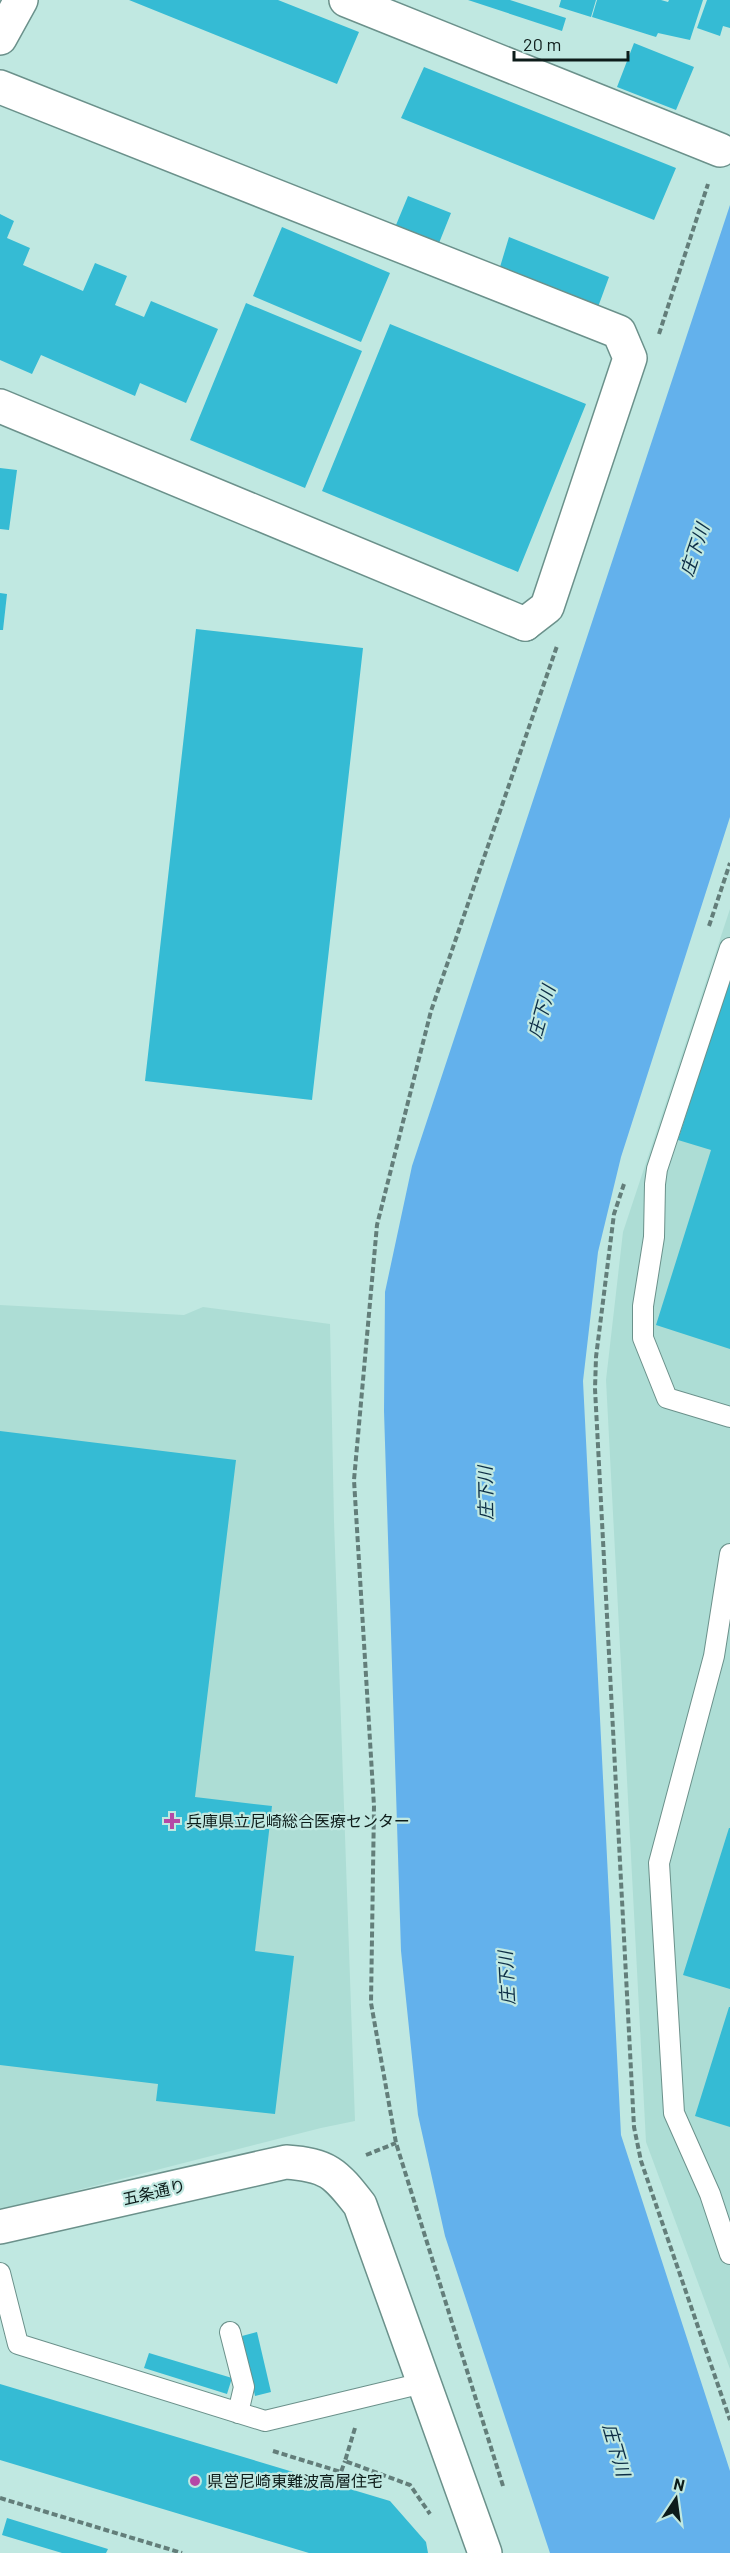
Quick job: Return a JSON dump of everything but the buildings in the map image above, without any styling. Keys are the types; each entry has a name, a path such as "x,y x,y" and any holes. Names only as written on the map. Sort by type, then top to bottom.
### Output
{"street":[{"path":"0,38 21,0"},
{"path":"346,0 720,150"},
{"path":"0,87 619,332 630,358 547,607 525,624 0,406"},
{"name":"五条通り","path":"0,2227 286,2162 308,2163 337,2176 360,2205 423,2383"},
{"path":"423,2383 485,2553"}],"lane":[{"path":"730,948 657,1168 654,1237 643,1317 643,1338 667,1398 730,1417"},
{"path":"730,1554 714,1656 659,1863 674,2113 710,2194 730,2254"},
{"path":"0,2273 18,2344 265,2421 423,2383"},
{"path":"230,2332 244,2387 238,2413"}],"path":[{"path":"658,337 720,150"},
{"path":"504,2492 396,2143 371,2003 374,1806 354,1480 377,1225 431,1011 559,643"},
{"path":"708,931 730,863"},
{"path":"625,1180 614,1214 596,1358 595,1389 634,2127 641,2161 730,2420"},
{"path":"364,2398 345,2461 410,2485 435,2521"},
{"path":"0,2498 182,2553"}],"shaded area":[{"path":"730,909 730,2369 646,2142 606,1380 623,1232"},
{"name":"兵庫県立尼崎総合医療センター","path":"0,1305 184,1315 203,1307 330,1324 334,1521 355,2121 0,2210"}],"water":[{"name":"庄下川","path":"730,205 730,817 621,1157 598,1252 583,1381 621,2135 730,2471 730,2553 550,2553 445,2236 418,2115 401,1951 384,1411 385,1292 412,1166"}],"place":[{"name":"兵庫県立尼崎総合医療センター","path":"172,1821"},
{"name":"県営尼崎東難波高層住宅","path":"195,2481"}]}
